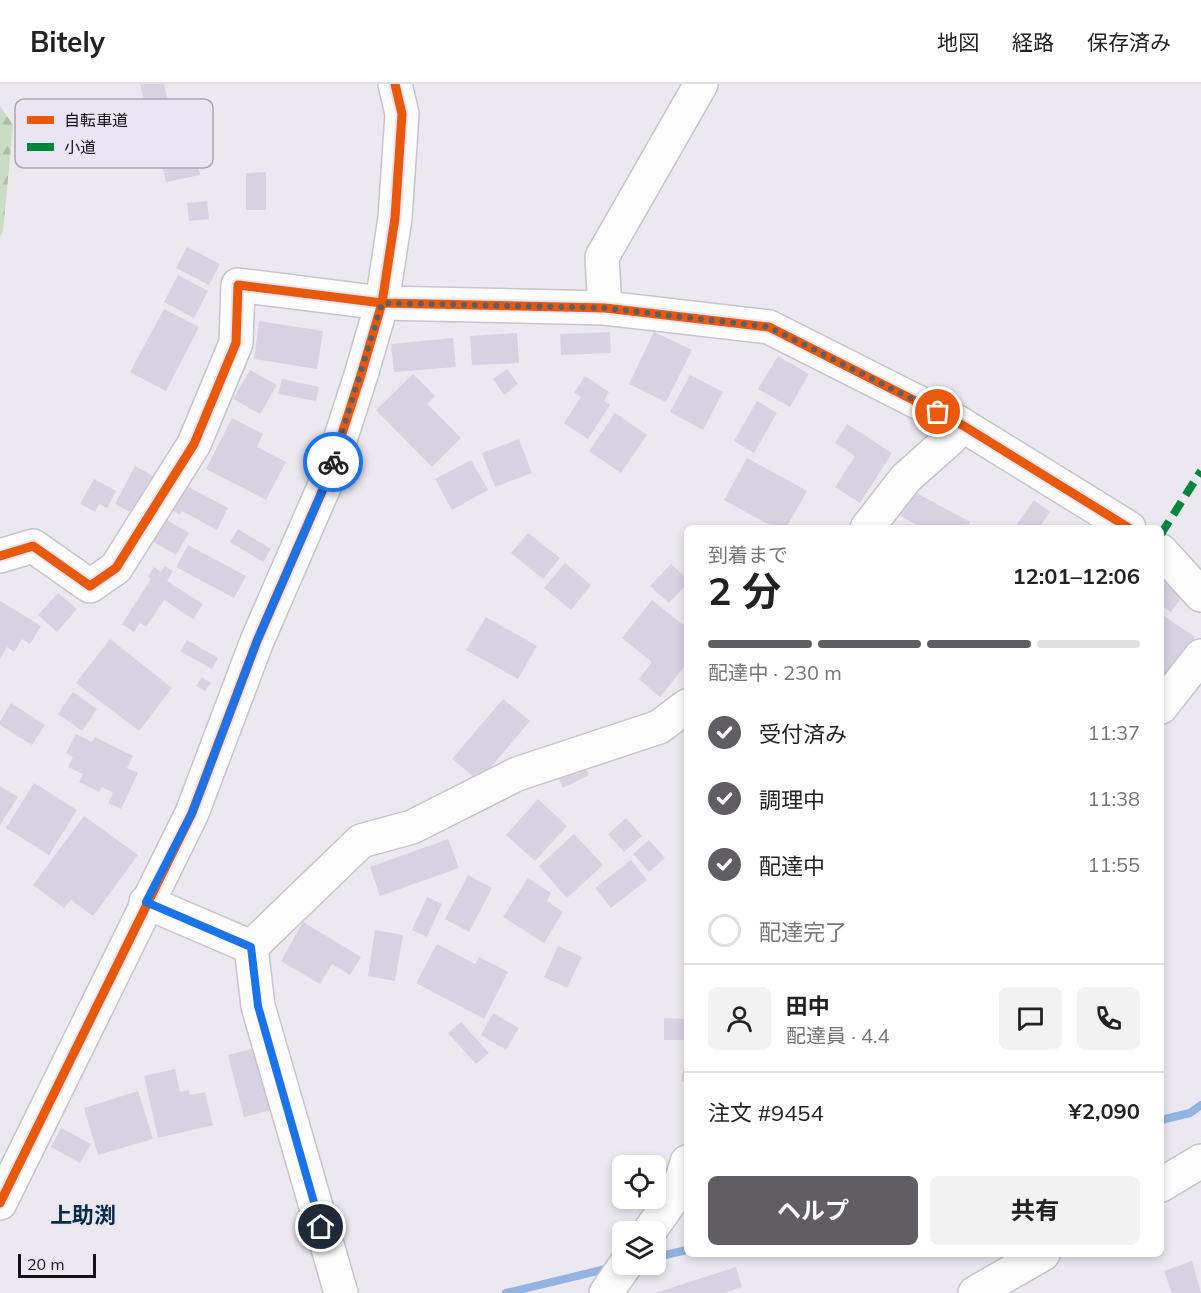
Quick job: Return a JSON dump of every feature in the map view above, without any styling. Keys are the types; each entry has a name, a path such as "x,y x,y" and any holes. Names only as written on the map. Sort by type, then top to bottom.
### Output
{"main road":[{"path":"0,1203 146,902 192,813 257,641 327,480 382,303 395,218 402,114 395,84"},
{"path":"605,308 602,257 701,84"},
{"path":"0,556 33,546 90,586 116,568 194,444 236,343 237,285 382,303 605,308 769,327 959,423 1124,525"},
{"path":"869,525 906,478 951,438 959,423"},
{"path":"1164,554 1201,595"},
{"path":"1164,703 1201,656"},
{"path":"251,947 361,840 412,827 517,774 673,734 684,712"},
{"path":"146,902 251,947"},
{"path":"251,947 258,1006 340,1293"},
{"path":"1164,1183 1201,1161"},
{"path":"657,1221 679,1189 684,1172"},
{"path":"975,1293 1037,1257"},
{"path":"605,1293 618,1275"}],"green space":[{"path":"0,106 13,125 3,232 0,237"}],"building":[{"path":"140,84 164,84 168,99 144,99"},
{"path":"163,168 198,168 200,175 166,182"},
{"path":"266,172 266,210 246,210 246,173"},
{"path":"207,201 209,219 189,221 187,203"},
{"path":"187,247 220,264 209,285 176,268"},
{"path":"178,275 208,291 194,318 164,302"},
{"path":"164,309 199,327 166,391 130,372"},
{"path":"259,321 323,331 317,369 254,359"},
{"path":"610,332 611,353 561,355 560,334"},
{"path":"654,332 692,350 666,402 629,384"},
{"path":"517,333 519,363 472,365 470,336"},
{"path":"453,338 456,367 394,372 391,344"},
{"path":"778,356 809,374 790,407 758,389"},
{"path":"507,369 518,384 504,395 493,379"},
{"path":"250,370 277,385 260,414 233,399"},
{"path":"413,374 435,396 427,404 461,438 432,467 376,410"},
{"path":"690,375 723,392 703,430 670,412"},
{"path":"585,376 609,392 604,401 610,405 588,439 564,423 581,397 574,393"},
{"path":"282,379 319,387 316,401 278,394"},
{"path":"757,401 777,413 754,453 734,441"},
{"path":"615,413 647,435 621,473 589,451"},
{"path":"232,418 263,434 257,447 286,462 266,500 206,469"},
{"path":"847,424 892,453 860,503 835,487 855,456 835,443"},
{"path":"519,439 532,473 495,487 482,453"},
{"path":"747,458 807,491 788,525 770,525 724,500"},
{"path":"471,460 488,490 452,510 435,479"},
{"path":"135,466 157,478 137,516 115,504"},
{"path":"94,479 116,491 107,508 99,504 95,512 80,504"},
{"path":"183,484 228,508 217,530 182,511 180,515 170,509"},
{"path":"911,490 970,522 968,525 917,525 897,514"},
{"path":"1034,500 1050,512 1041,525 1016,525"},
{"path":"162,517 189,533 176,555 149,539"},
{"path":"238,529 271,549 263,562 230,542"},
{"path":"528,533 560,558 543,579 511,553"},
{"path":"188,545 246,576 234,598 176,567"},
{"path":"565,563 591,585 571,610 544,588"},
{"path":"671,564 684,576 684,587 669,603 650,586"},
{"path":"165,566 173,571 167,581 203,604 193,619 164,600 146,627 140,623 134,632 122,624 151,579 148,577 154,567 161,572"},
{"path":"1164,580 1184,594 1171,612 1164,607"},
{"path":"58,593 77,609 57,632 38,615"},
{"path":"652,600 684,626 684,667 660,697 639,679 652,662 622,638"},
{"path":"0,601 41,626 30,644 22,639 14,652 7,647 0,659"},
{"path":"1164,616 1195,637 1164,684"},
{"path":"486,617 537,646 518,679 466,650"},
{"path":"110,639 172,688 139,731 76,683"},
{"path":"187,640 218,658 212,669 180,651"},
{"path":"202,677 211,683 205,691 196,686"},
{"path":"73,692 97,709 82,731 58,714"},
{"path":"503,699 530,721 479,781 452,759"},
{"path":"11,703 45,725 32,745 0,725"},
{"path":"76,734 92,742 95,737 133,756 127,768 138,773 121,809 108,803 113,793 102,787 99,792 79,782 83,774 68,767 73,757 66,753"},
{"path":"582,762 589,775 563,788 557,774"},
{"path":"34,783 77,810 49,855 6,828"},
{"path":"0,786 18,797 0,825"},
{"path":"538,799 567,826 535,861 506,835"},
{"path":"84,816 138,855 93,916 71,900 64,908 33,885"},
{"path":"626,818 642,836 624,852 608,834"},
{"path":"574,834 603,865 567,898 539,866"},
{"path":"448,839 459,868 380,896 370,867"},
{"path":"649,840 665,858 649,872 633,854"},
{"path":"631,860 647,880 611,908 595,888"},
{"path":"468,875 492,888 469,932 445,919"},
{"path":"528,878 551,893 547,901 563,912 544,943 503,917"},
{"path":"427,897 442,904 427,937 412,930"},
{"path":"303,922 361,957 350,975 332,964 320,984 281,961"},
{"path":"375,930 403,935 395,981 368,976"},
{"path":"437,944 475,964 479,957 508,972 484,1019 416,983"},
{"path":"558,946 582,957 567,988 544,977"},
{"path":"493,1013 519,1028 506,1050 481,1035"},
{"path":"664,1018 684,1019 684,1040 664,1040"},
{"path":"461,1022 489,1053 476,1064 448,1033"},
{"path":"255,1048 271,1110 244,1117 228,1055"},
{"path":"175,1069 180,1092 189,1090 190,1095 205,1092 213,1125 158,1138 144,1076"},
{"path":"138,1091 153,1139 98,1155 84,1108"},
{"path":"61,1128 91,1144 80,1163 51,1147"},
{"path":"1192,1261 1201,1293 1172,1293 1164,1271"},
{"path":"736,1267 742,1287 724,1293 655,1293"}],"waterway":[{"path":"1164,1119 1190,1113 1201,1105"},
{"path":"666,1255 684,1251"},
{"path":"506,1293 610,1268"}],"marked path":[{"path":"1164,529 1201,471"}],"cycle path":[{"path":"0,1203 192,813 257,641 327,480 382,303 395,218 402,114 395,84"},
{"path":"0,556 33,546 90,586 116,568 194,444 236,343 238,285 382,303 605,308 769,327 959,423 1124,525"}],"way so far":[{"path":"333,462 382,303 605,308 769,327 938,412"}],"district":[{"name":"上助渕","path":"83,1215"}],"route":[{"path":"321,1227 258,1006 251,947 146,902 192,813 257,641 333,462"}]}
